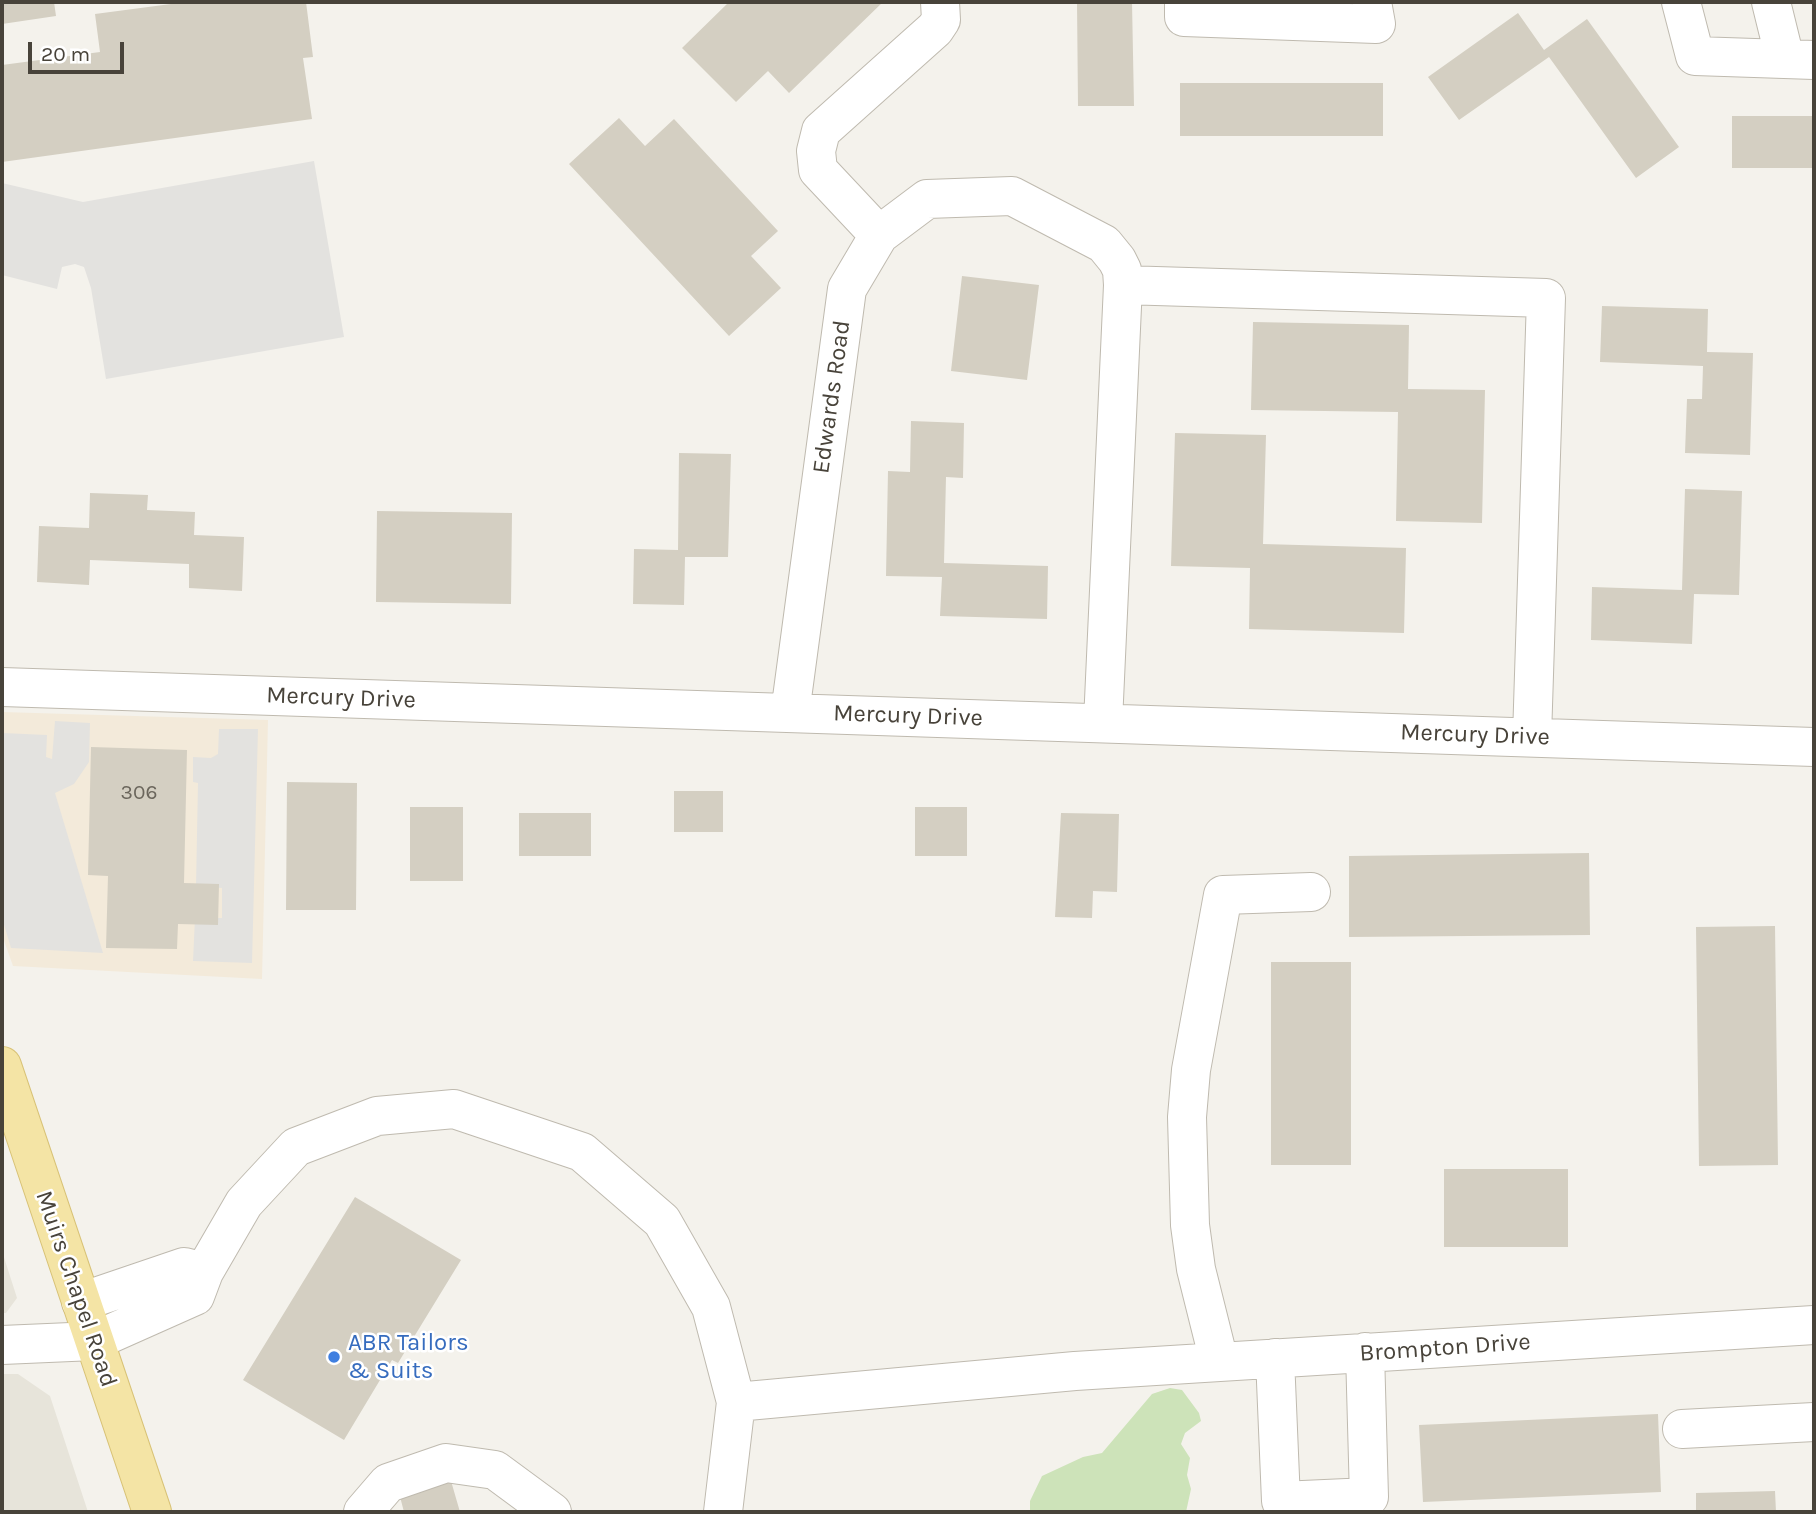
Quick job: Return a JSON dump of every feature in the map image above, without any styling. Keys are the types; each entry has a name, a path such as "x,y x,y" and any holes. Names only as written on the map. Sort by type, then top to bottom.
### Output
{"main road":[{"name":"Muirs Chapel Road","path":"2,1066 152,1512"}],"street":[{"path":"879,235 818,170 816,152 821,131 935,29 941,20 940,2"},
{"path":"1184,2 1184,17 1376,24 1373,2"},
{"path":"1681,2 1695,56 1800,59 1771,2"},
{"name":"Edwards Road","path":"790,713 847,289 879,235 927,199 1012,196 1036,211 1104,244 1117,260 1123,285"},
{"path":"1104,722 1123,285 1546,298 1532,737"},
{"name":"Mercury Drive","path":"2,687 1814,747"},
{"path":"1219,1362 1196,1269 1190,1226 1187,1117 1191,1070 1223,895 1311,892"},
{"path":"2,1345 94,1341 195,1296 204,1272 244,1203 296,1147 377,1116 454,1109 582,1152 662,1221 710,1307 736,1402 723,1512"},
{"path":"81,1302 184,1267 204,1272"},
{"name":"Brompton Drive","path":"736,1402 1075,1371 1814,1325"},
{"path":"1275,1358 1281,1501 1370,1497 1365,1352"},
{"path":"1682,1429 1814,1422"},
{"path":"363,1512 388,1483 446,1463 495,1470 552,1512"}],"shaded area":[{"path":"314,161 344,337 106,379 91,288 84,267 75,264 62,267 57,289 2,275 2,183 83,202"},
{"path":"2,712 268,720 262,979 13,966 2,935"},
{"path":"55,721 90,723 89,762 74,784 55,793 103,953 11,948 2,918 2,733 47,735 46,757 52,759"},
{"path":"219,729 258,729 252,963 193,961 195,918 222,918 222,888 196,886 198,783 193,782 193,757 211,758 218,754"},
{"path":"2,1251 17,1298 6,1313 2,1313"},
{"path":"2,1374 18,1374 50,1396 88,1512 2,1512"}],"green space":[{"path":"1170,1388 1182,1390 1199,1413 1201,1421 1185,1433 1181,1444 1190,1458 1187,1475 1191,1489 1186,1512 1030,1512 1030,1501 1042,1476 1083,1457 1102,1453 1152,1394"}],"building":[{"path":"2,2 54,2 56,16 2,24"},
{"path":"186,2 306,2 313,57 303,58 312,119 2,162 2,65 100,52 95,14"},
{"path":"729,2 883,2 789,93 768,71 736,102 682,48"},
{"path":"1077,2 1132,2 1134,106 1078,106"},
{"path":"1518,13 1544,50 1587,19 1679,147 1636,178 1549,57 1459,120 1428,77"},
{"path":"1180,83 1383,83 1383,136 1180,136"},
{"path":"1732,116 1814,116 1814,168 1732,168"},
{"path":"619,118 645,146 674,119 778,231 751,256 781,288 729,336 569,164"},
{"path":"962,276 1039,285 1027,380 951,371"},
{"path":"1602,306 1708,309 1707,352 1753,353 1750,455 1685,453 1687,399 1702,399 1703,366 1600,362"},
{"path":"1253,322 1409,325 1408,389 1485,390 1482,523 1396,521 1398,412 1251,410"},
{"path":"911,421 964,423 963,478 946,477 944,563 1048,566 1047,619 940,616 942,577 886,576 888,471 910,472"},
{"path":"1175,433 1266,435 1263,544 1406,548 1404,633 1249,629 1250,568 1171,566"},
{"path":"679,453 731,454 728,557 685,557 684,605 633,604 634,549 678,550"},
{"path":"1685,489 1742,491 1739,595 1694,594 1692,644 1591,640 1592,587 1682,590"},
{"path":"90,493 148,495 147,510 195,512 194,535 244,537 242,591 189,588 189,564 90,560 89,585 37,582 39,526 89,528"},
{"path":"377,511 512,513 511,604 376,602"},
{"path":"91,747 187,750 184,883 219,884 218,925 178,924 177,949 106,948 108,876 88,875"},
{"path":"287,782 357,783 356,910 286,910"},
{"path":"674,791 723,791 723,832 674,832"},
{"path":"410,807 463,807 463,881 410,881"},
{"path":"915,807 967,807 967,856 915,856"},
{"path":"519,813 591,813 591,856 519,856"},
{"path":"1061,813 1119,814 1117,892 1093,891 1092,918 1055,917"},
{"path":"1589,853 1590,935 1349,937 1349,856"},
{"path":"1775,926 1778,1165 1699,1166 1696,927"},
{"path":"1271,962 1351,962 1351,1165 1271,1165"},
{"path":"1444,1169 1568,1169 1568,1247 1444,1247"},
{"path":"355,1197 461,1260 398,1363 392,1360 344,1440 243,1380"},
{"path":"1658,1414 1661,1492 1423,1502 1419,1425"},
{"path":"449,1474 460,1512 404,1512 398,1489"},
{"path":"1775,1491 1776,1512 1696,1512 1696,1493"}],"place":[{"name":"ABR Tailors & Suits","path":"334,1357"}]}
